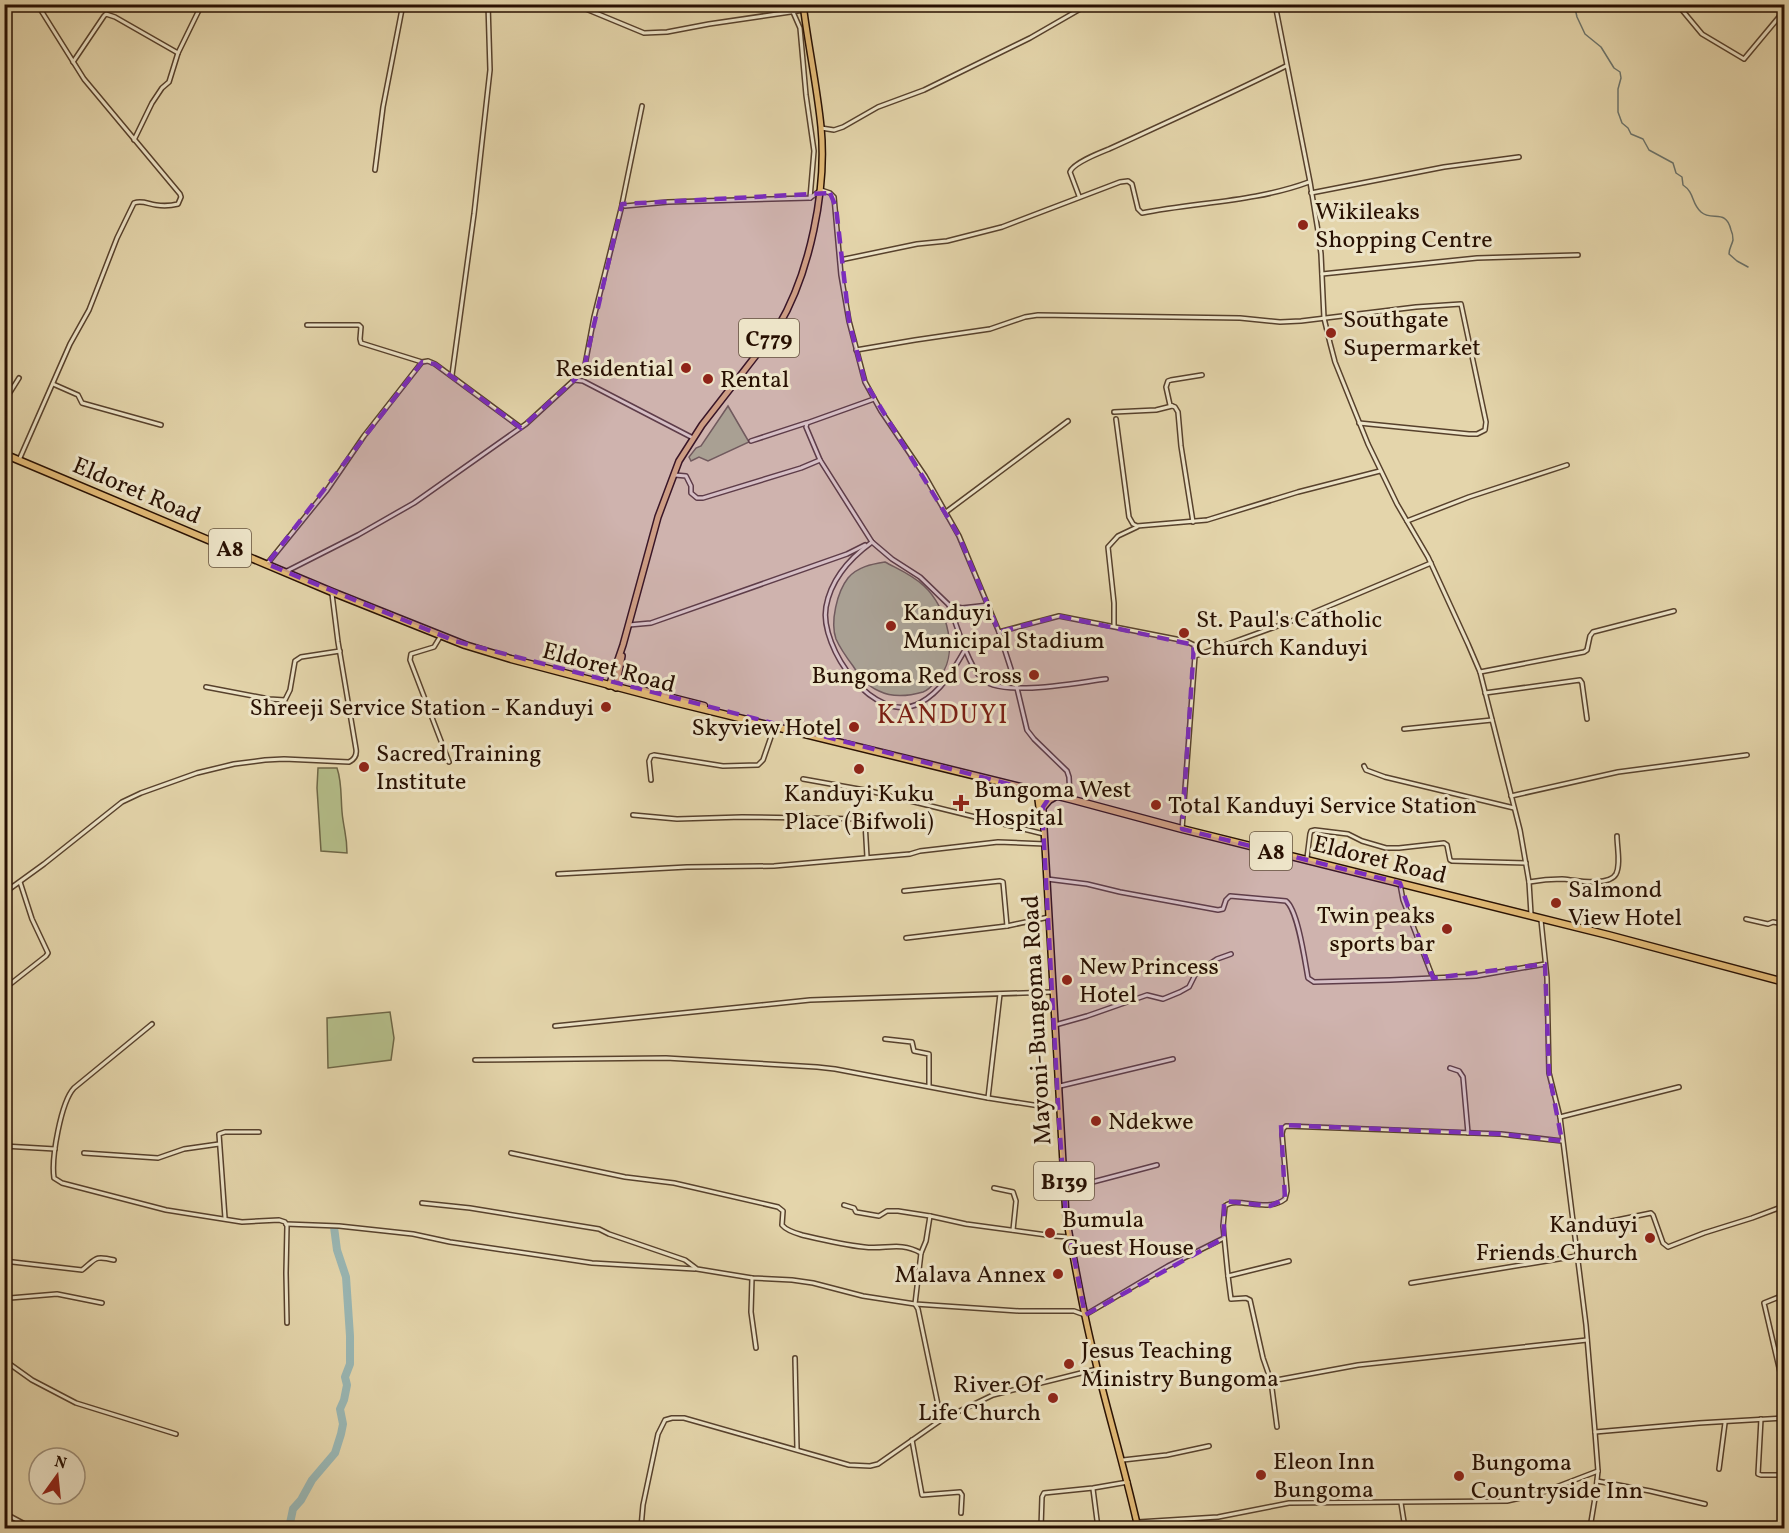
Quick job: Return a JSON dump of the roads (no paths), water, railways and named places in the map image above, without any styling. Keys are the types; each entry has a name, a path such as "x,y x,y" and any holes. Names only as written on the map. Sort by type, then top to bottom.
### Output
{"highway":[{"name":"Eldoret Road","path":"4,453 332,591 441,635 511,659 1541,918 1785,982"},
{"path":"1043,807 1056,796"}],"main road":[{"name":"C779","path":"613,685 648,551 673,474 693,438 717,404 778,327 786,314 807,257 821,190 821,128 803,7"},
{"path":"1040,792 1043,826"},
{"path":"1040,792 1043,826"},
{"name":"Mayoni-Bungoma Road","path":"1043,826 1064,1190 1070,1237 1084,1315 1138,1525"}],"street":[{"path":"19,460 70,344 89,310 134,203 140,201 166,206 178,204 181,200 180,194 84,79 37,4"},
{"path":"134,140 152,103 169,82 178,53 202,4"},
{"path":"375,170 383,107 403,4"},
{"path":"452,375 474,214 490,70 488,4"},
{"path":"574,4 644,33 667,32 793,12 803,7"},
{"path":"821,128 843,127 878,107 924,90 1030,38 1089,4"},
{"path":"1275,4 1310,182 1321,254 1324,318 1335,362 1380,471 1431,563 1480,672 1520,830 1532,916"},
{"path":"1677,4 1702,34 1744,60 1785,11"},
{"path":"793,12 800,28 814,151 810,198"},
{"path":"73,62 106,14 178,53"},
{"path":"802,59 811,58"},
{"path":"1079,196 1070,172 1073,167 1286,66"},
{"path":"286,572 414,503 520,427 583,372 642,106"},
{"path":"1311,193 1444,167 1519,157"},
{"path":"840,260 968,236 1002,226 1120,182 1128,181 1132,184 1138,209 1142,213 1252,197 1310,182"},
{"path":"622,204 627,206 668,202 810,198 821,190 834,197 849,321 865,382 925,476 964,546 999,632 1017,688 1027,730 1067,771 1070,799"},
{"path":"1322,274 1477,258 1578,255"},
{"path":"856,350 990,329 1038,315 1240,318 1280,322 1460,303 1486,424 1483,432 1468,434 1359,423"},
{"path":"306,325 359,325 361,343 422,362 432,362 520,427"},
{"path":"267,564 327,490 369,430 422,362"},
{"path":"1193,522 1178,412 1170,405 1167,387 1168,381 1202,375"},
{"path":"4,402 20,378"},
{"path":"574,380 583,381 693,438"},
{"path":"52,384 78,394 82,403 161,425"},
{"path":"751,441 874,399"},
{"path":"1114,412 1156,410 1172,406"},
{"path":"1116,419 1129,517 1137,526"},
{"path":"946,512 1068,421"},
{"path":"807,423 806,427 820,460 872,542 892,559 920,577 949,605 980,678 992,686 1017,688 1106,679"},
{"path":"673,474 686,476 691,486 691,493 697,498 703,498 820,460"},
{"path":"1407,521 1469,497 1567,465"},
{"path":"1114,626 1108,547 1118,536 1137,526 1215,518 1298,492 1380,471"},
{"path":"629,624 651,623 705,605 847,554 872,542"},
{"path":"872,542 848,562 831,590 826,608 830,640 856,683 886,705 910,707 919,704 945,682 966,648"},
{"path":"1195,656 1305,616 1431,563"},
{"path":"4,893 122,802 141,793 197,773 234,764 265,760 349,762 353,760 357,753 332,591"},
{"path":"949,605 962,608 989,604"},
{"path":"1480,672 1584,652 1587,650 1593,632 1674,611"},
{"path":"999,632 1059,616 1194,645 1182,829"},
{"path":"441,635 434,647 411,654 410,660 449,762"},
{"path":"206,687 285,700 290,690 295,661 301,657 340,651"},
{"path":"1485,693 1580,680 1587,719"},
{"path":"1404,729 1492,720"},
{"path":"651,780 649,760 654,755 723,766 758,765 763,760 775,726"},
{"path":"1511,796 1618,772 1747,755"},
{"path":"1364,766 1366,770 1385,777 1514,808"},
{"path":"803,779 870,791 1044,834"},
{"path":"633,815 677,819 741,817 862,819 865,822 867,857"},
{"path":"1306,860 1310,834 1315,830 1348,834 1386,848 1444,843 1452,861 1526,863"},
{"path":"1529,882 1555,879 1602,882 1610,879 1615,876 1618,868 1617,836"},
{"path":"558,874 687,867 774,866 910,854 986,843 1045,843"},
{"path":"1047,879 1087,884 1218,910 1223,909 1230,896 1282,900 1290,903 1308,978 1312,982 1476,976 1545,964"},
{"path":"4,989 48,953 35,927 20,882"},
{"path":"904,891 1003,882 1007,926"},
{"path":"1400,883 1403,900 1433,978"},
{"path":"906,938 1007,926 1049,917"},
{"path":"1541,918 1549,1073 1560,1117 1587,1340 1595,1432 1598,1471 1590,1528"},
{"path":"1746,920 1785,924"},
{"path":"1055,1025 1147,995 1166,998 1188,989 1196,973 1217,959 1231,954"},
{"path":"555,1026 810,1000 1053,992"},
{"path":"988,1098 1000,994"},
{"path":"152,1024 71,1092 63,1109 55,1149 53,1176 58,1182 157,1208 250,1222 279,1220 286,1224 339,1226 412,1234 450,1242 592,1263 697,1269 752,1278 792,1280 863,1296 915,1304 1019,1311 1074,1311 1084,1315 1168,1266 1224,1238"},
{"path":"885,1039 910,1041 914,1043 914,1051 929,1054 929,1086"},
{"path":"475,1060 666,1058 818,1067 988,1098 1059,1108"},
{"path":"1058,1086 1173,1059"},
{"path":"1450,1068 1459,1071 1463,1077 1468,1132"},
{"path":"1560,1117 1679,1087"},
{"path":"1277,1427 1271,1381 1263,1358 1250,1300 1232,1299 1224,1238 1224,1208 1227,1203 1270,1206 1282,1202 1286,1196 1283,1129 1286,1126 1468,1132 1562,1141"},
{"path":"225,1218 219,1134 222,1132 259,1132"},
{"path":"84,1153 158,1158 184,1149 219,1144"},
{"path":"4,1146 55,1149"},
{"path":"511,1153 625,1177 674,1183 777,1207 783,1210 782,1225 793,1233 864,1247 898,1246 921,1253"},
{"path":"1064,1190 1157,1165"},
{"path":"994,1188 1013,1192 1016,1201 1013,1230"},
{"path":"422,1203 470,1208 599,1229 685,1260 697,1269"},
{"path":"844,1205 854,1208 856,1212 870,1215 879,1216 887,1211 898,1211 966,1224 1070,1237"},
{"path":"1573,1229 1651,1213 1663,1244 1668,1247 1785,1206"},
{"path":"930,1216 926,1241 921,1253 915,1304 918,1309 941,1420"},
{"path":"286,1224 287,1323"},
{"path":"1411,1283 1576,1256"},
{"path":"4,1261 82,1270 98,1257 114,1260"},
{"path":"1228,1275 1289,1261"},
{"path":"752,1278 750,1312 756,1348"},
{"path":"4,1312 10,1298 57,1294 102,1303"},
{"path":"1785,1295 1765,1302 1764,1307 1785,1389"},
{"path":"1271,1381 1358,1365 1587,1340"},
{"path":"795,1358 797,1449"},
{"path":"4,1360 32,1380 76,1403 176,1434"},
{"path":"641,1528 643,1505 658,1434 665,1420 684,1418 849,1465 870,1466 886,1459 941,1420 993,1395 1097,1369"},
{"path":"1595,1432 1785,1418"},
{"path":"1761,1419 1758,1474 1761,1476 1785,1475"},
{"path":"1719,1468 1725,1422"},
{"path":"912,1440 922,1495 960,1492 962,1495 961,1513"},
{"path":"1123,1460 1167,1455 1209,1446"},
{"path":"1138,1525 1218,1517 1289,1503 1507,1502 1539,1494 1598,1471"},
{"path":"1597,1481 1705,1504"},
{"path":"1041,1528 1044,1493 1128,1482"},
{"path":"1093,1488 1098,1528"},
{"path":"1401,1503 1405,1528"},
{"path":"4,1513 32,1528"}],"waterway":[{"path":"1574,4 1585,34 1601,47 1614,68 1620,72 1618,112 1622,123 1631,134 1643,139 1649,150 1673,163 1676,173 1682,177 1683,185 1701,212 1705,215 1726,219 1733,239 1729,254 1748,267"},
{"path":"289,1528 293,1509 312,1480 335,1453 343,1424 340,1409 347,1385 345,1377 350,1364 350,1336 346,1277 337,1250 334,1227"}],"place":[{"name":"Wikileaks Shopping Centre","path":"1303,225"},
{"name":"Southgate Supermarket","path":"1331,333"},
{"name":"Residential","path":"686,368"},
{"name":"Rental","path":"708,379"},
{"name":"Kanduyi Municipal Stadium","path":"891,626"},
{"name":"St. Paul's Catholic Church Kanduyi","path":"1184,633"},
{"name":"Bungoma Red Cross","path":"1034,675"},
{"name":"Shreeji Service Station - Kanduyi","path":"606,707"},
{"name":"Skyview Hotel","path":"854,727"},
{"name":"Sacred Training Institute","path":"364,767"},
{"name":"Kanduyi Kuku Place (Bifwoli)","path":"859,769"},
{"name":"Bungoma West Hospital","path":"961,803"},
{"name":"Total Kanduyi Service Station","path":"1156,805"},
{"name":"Salmond View Hotel","path":"1556,903"},
{"name":"Twin peaks sports bar","path":"1447,929"},
{"name":"New Princess Hotel","path":"1067,980"},
{"name":"Ndekwe","path":"1096,1121"},
{"name":"Bumula Guest House","path":"1050,1233"},
{"name":"Kanduyi Friends Church","path":"1650,1238"},
{"name":"Malava Annex","path":"1058,1274"},
{"name":"Jesus Teaching Ministry Bungoma","path":"1069,1364"},
{"name":"River Of Life Church","path":"1053,1398"},
{"name":"Eleon Inn Bungoma","path":"1261,1475"},
{"name":"Bungoma Countryside Inn","path":"1459,1476"}],"district":[{"name":"KANDUYI","path":"943,714"}]}
